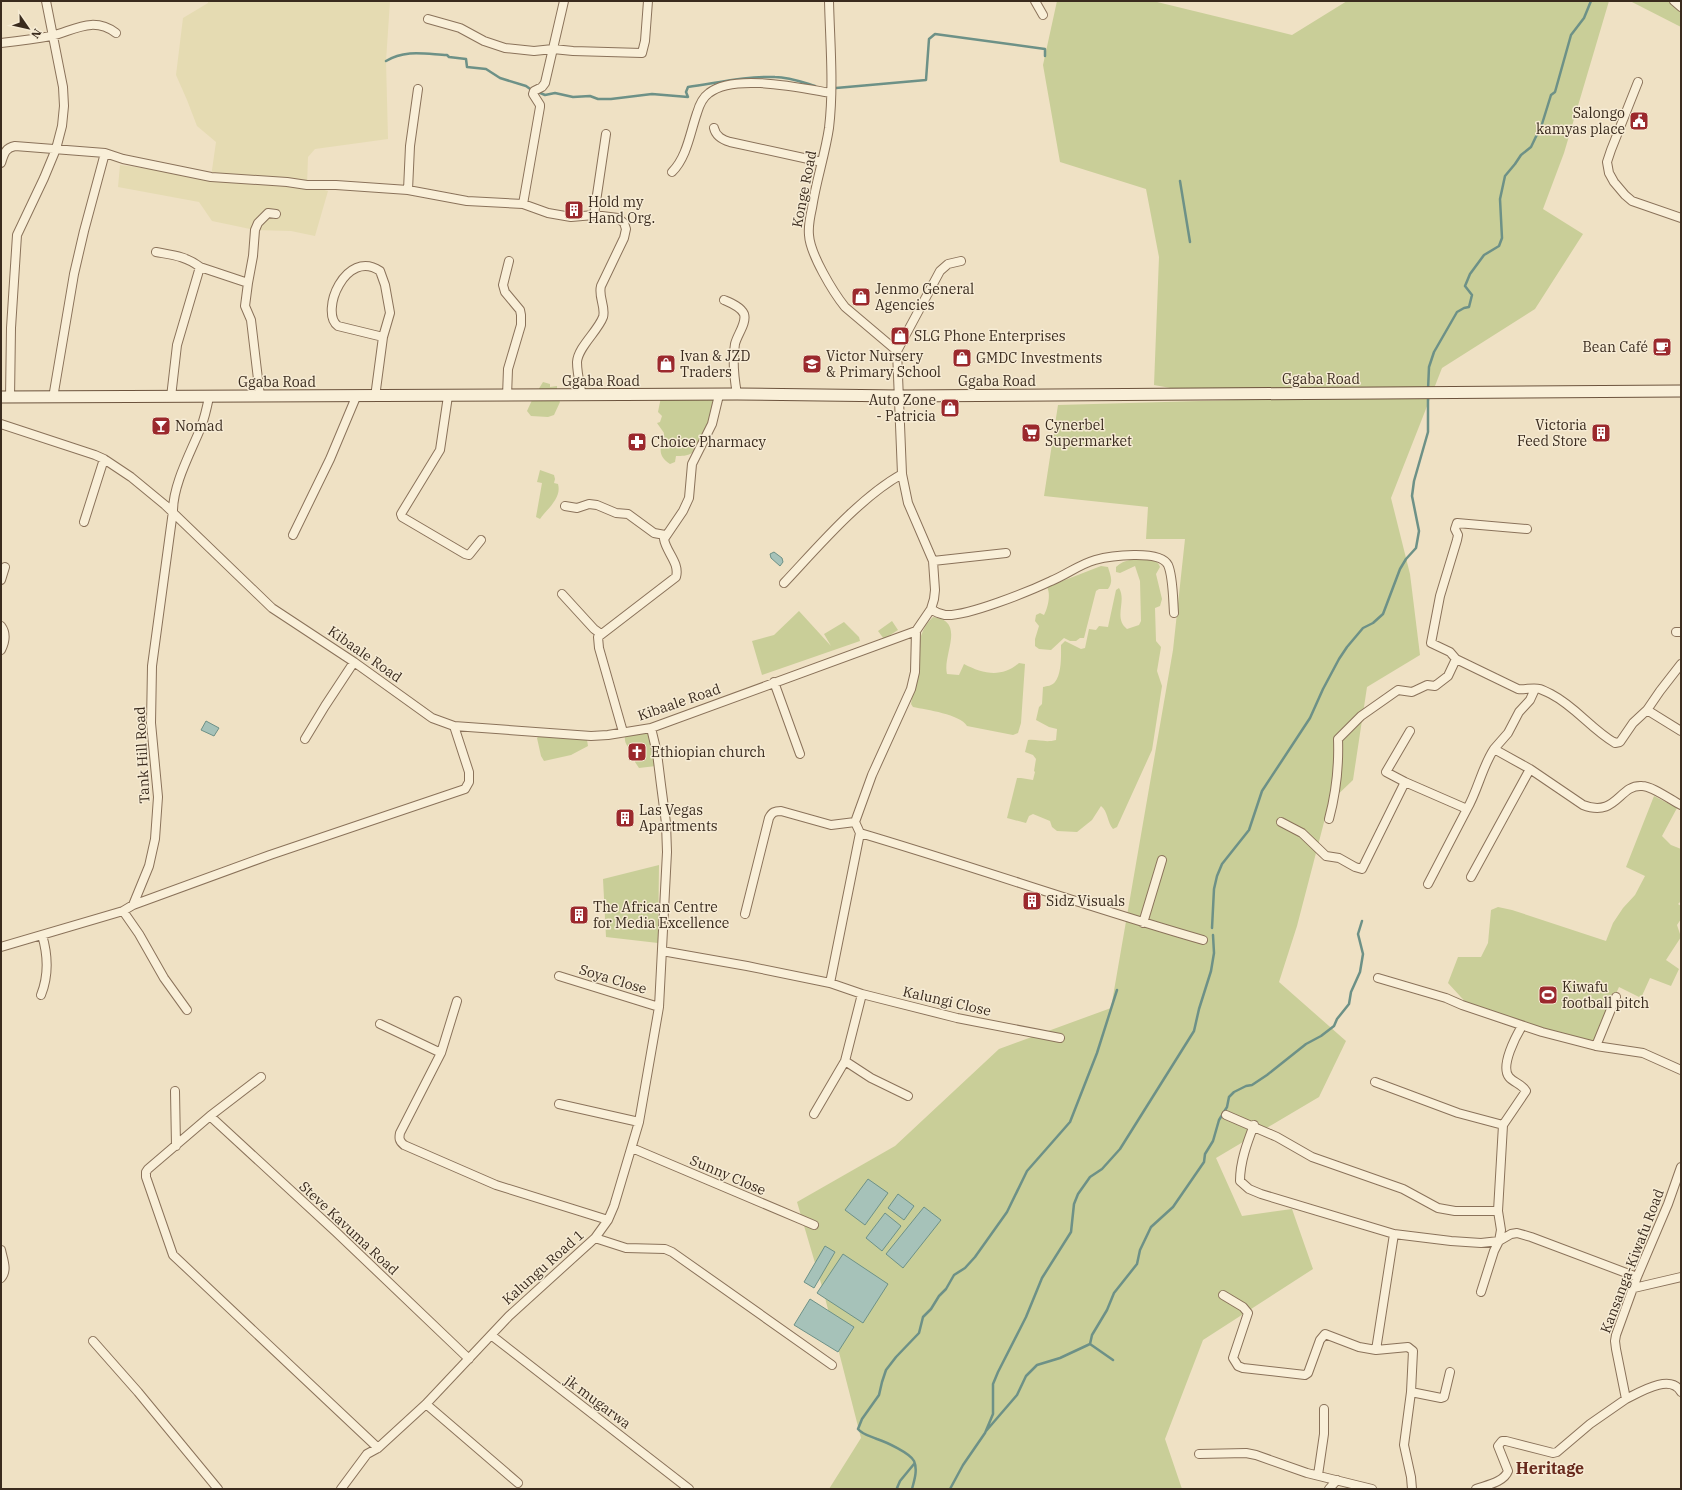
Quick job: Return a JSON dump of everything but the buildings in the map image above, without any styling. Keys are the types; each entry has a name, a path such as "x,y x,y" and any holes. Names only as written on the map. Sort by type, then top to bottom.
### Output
{"main road":[{"name":"Ggaba Road","path":"6,397 356,397 737,394 900,396 1681,392"}],"street":[{"path":"6,397 17,236 56,149 62,126 64,106 63,87 46,1"},
{"path":"523,204 538,128 540,107 533,94 537,89 544,86 554,49 564,1"},
{"path":"428,19 460,28 497,46 534,50 554,49 642,53 645,41 648,1"},
{"name":"Konge Road","path":"829,1 831,93 829,127 814,191 808,234 813,251 834,291 845,307 897,351"},
{"path":"1036,1 1043,15"},
{"path":"1674,1 1681,7"},
{"path":"1,43 52,35 90,24 109,28 116,33"},
{"path":"1638,82 1607,162 1609,173 1624,195 1632,202 1681,218"},
{"path":"672,172 684,156 700,104 708,93 713,90 730,85 768,83 831,93"},
{"path":"408,190 410,146 418,89"},
{"path":"714,128 715,133 730,142 822,162"},
{"path":"594,215 606,134"},
{"path":"1,163 5,151 10,147 15,146 105,153 123,159 211,177 287,182 307,185 336,185 408,190 467,201 523,204 548,213 572,217 594,215 622,219 626,233 601,286 600,292 604,314 580,353 577,361 582,396"},
{"path":"53,398 77,260 105,153"},
{"path":"260,396 251,320 245,306 253,256 255,230 264,216 268,213 276,214"},
{"path":"156,252 182,256 200,267 248,283"},
{"path":"507,396 508,369 521,325 520,310 506,292 503,285 509,261"},
{"path":"830,983 860,833 855,822 872,775 911,689 915,672 916,632 930,609 934,599 935,590 933,561 908,503 902,474 897,351 937,274 948,264 961,261"},
{"path":"375,396 383,337 388,325 390,313 383,278 380,271 376,268 368,266 355,268 342,280 337,289 332,313 333,321 338,326 383,337"},
{"path":"171,397 177,345 200,267"},
{"path":"724,300 740,308 744,314 744,319 735,344 733,371 737,394"},
{"path":"623,732 597,640 601,634 676,577 676,566 665,545 666,535 683,511 689,498 692,464 712,424 719,395"},
{"path":"448,396 440,450 401,514 402,517 465,554 469,555 481,540"},
{"name":"Tank Hill Road","path":"133,905 149,866 155,839 158,802 150,723 152,666 173,511 173,499 177,485 202,426 209,397"},
{"path":"293,535 333,452 356,397"},
{"name":"Kibaale Road","path":"1,424 62,443 104,459 142,485 173,511 272,608 354,662 432,718 454,726 591,736 608,735 651,728 774,682 916,632"},
{"path":"84,522 104,459"},
{"path":"784,583 825,538 860,506 902,474"},
{"path":"565,506 577,508 589,504 597,505 616,513 628,514 654,533 666,535"},
{"path":"1527,529 1457,523 1455,529 1458,535 1458,540 1440,596 1431,643 1450,652 1456,659 1518,688 1524,690 1535,689 1544,691 1570,705 1585,720 1615,743 1620,742 1633,723 1647,710 1681,664"},
{"path":"933,561 1006,553"},
{"path":"930,609 945,615 990,605 1052,581 1095,560 1140,554 1156,557 1164,560 1168,564 1174,613"},
{"path":"1,580 5,567"},
{"path":"562,594 594,629 601,634"},
{"path":"1,626 4,630 5,642 1,650"},
{"path":"1329,819 1334,802 1337,778 1338,739 1361,716 1398,690 1412,692 1427,685 1432,686 1440,683 1448,676 1456,659"},
{"path":"305,739 354,662"},
{"path":"774,682 800,754"},
{"path":"1428,884 1475,796 1490,756 1508,733 1519,712 1530,700 1535,689"},
{"path":"1647,710 1681,731"},
{"path":"1,947 84,924 123,911 133,905 270,855 465,789 470,782 469,772 454,726"},
{"name":"Kalungu Road 1","path":"341,1489 367,1454 378,1448 426,1404 509,1316 595,1238 608,1220 639,1122 659,1007 667,852 666,823 657,753 651,728"},
{"path":"1410,731 1386,772 1405,782 1467,809"},
{"path":"1494,749 1530,769 1583,805 1593,809 1610,805 1635,786 1648,787 1681,806"},
{"path":"1472,877 1530,769"},
{"path":"1281,822 1302,833 1326,856 1339,858 1362,869 1405,782"},
{"path":"745,914 769,818 773,813 776,811 781,811 831,825 855,822"},
{"path":"860,833 1203,940"},
{"path":"1143,922 1162,860"},
{"path":"123,911 139,934 164,978 187,1010"},
{"path":"41,995 45,986 47,966 42,935"},
{"name":"Kalungi Close","path":"662,951 830,983 862,994 957,1018 1060,1038"},
{"name":"Soya Close","path":"559,976 659,1007"},
{"path":"1378,978 1446,998 1522,1026 1596,1046 1643,1053 1681,1070"},
{"path":"814,1114 845,1062 862,994"},
{"path":"1596,1046 1616,997"},
{"path":"458,1001 441,1053 400,1132 400,1142 483,1180 608,1220"},
{"path":"380,1024 441,1053"},
{"path":"1481,1292 1501,1230 1498,1211 1503,1125 1525,1094 1525,1089 1523,1087 1509,1078 1506,1069 1514,1041 1522,1026"},
{"path":"845,1062 871,1078 908,1096"},
{"path":"261,1077 210,1116 148,1169 145,1175 173,1256 378,1448"},
{"path":"1375,1082 1458,1112 1503,1125"},
{"path":"175,1091 176,1146"},
{"path":"559,1104 639,1122"},
{"path":"1226,1115 1277,1136 1312,1157 1403,1189 1438,1208 1455,1211 1498,1211"},
{"name":"Steve Kavuma Road","path":"210,1116 336,1232 469,1359"},
{"path":"1254,1126 1244,1149 1240,1173 1240,1181 1249,1189 1297,1206 1394,1234 1481,1243 1498,1241 1511,1234 1517,1233 1637,1278"},
{"name":"Sunny Close","path":"632,1148 814,1225"},
{"name":"Kansanga-Kiwafu Road","path":"1626,1399 1615,1341 1637,1278 1668,1204 1681,1167"},
{"path":"1376,1350 1394,1234"},
{"path":"595,1238 626,1248 665,1249 672,1252 832,1365"},
{"path":"1,1250 5,1274 1,1278"},
{"path":"1634,1288 1681,1278"},
{"path":"1223,1294 1243,1307 1248,1313 1233,1358 1238,1366 1243,1368 1305,1375 1308,1373 1320,1340 1326,1334 1359,1347 1376,1350 1411,1348 1413,1351 1411,1392 1404,1445 1412,1489"},
{"name":"jk mugarwa","path":"491,1335 689,1489"},
{"path":"93,1341 138,1392 218,1489"},
{"path":"1411,1392 1441,1398 1444,1397 1450,1372"},
{"path":"1476,1489 1502,1479 1506,1475 1508,1471 1498,1446 1502,1442 1506,1441 1553,1453 1557,1452 1590,1424 1626,1399 1652,1387 1666,1383 1678,1387 1681,1392"},
{"path":"426,1404 518,1483"},
{"path":"1318,1475 1324,1434 1324,1409"},
{"path":"1199,1454 1246,1453 1256,1455 1265,1457 1277,1464 1372,1489"},
{"path":"1329,1489 1337,1480"}],"shaded area":[{"path":"208,1 390,1 386,61 388,139 315,149 308,157 307,185 328,191 315,236 291,231 255,230 212,221 199,202 118,187 120,165 211,177 216,142 197,126 176,75 183,18 208,3"}],"green space":[{"path":"1057,1 1153,1 1292,35 1347,1 1609,1 1564,153 1543,209 1583,234 1535,309 1442,368 1391,498 1410,574 1420,655 1367,687 1353,780 1329,803 1297,926 1279,982 1346,1041 1319,1097 1216,1158 1242,1216 1292,1209 1313,1269 1203,1340 1165,1439 1182,1489 829,1489 861,1438 823,1290 797,1202 895,1146 999,1049 1111,1008 1173,650 1185,539 1146,539 1148,507 1044,496 1058,405 1236,400 1154,385 1159,257 1146,189 1060,162 1043,65"},
{"path":"1630,1 1681,1 1681,27 1677,25"},
{"path":"543,382 550,384 550,387 557,386 557,393 535,395"},
{"path":"661,397 713,397 710,418 700,443 692,453 688,455 676,456 675,462 670,464 662,457 661,453 664,433 657,423 660,422 662,416 658,412"},
{"path":"533,398 559,400 560,402 554,415 548,417 531,416 527,411"},
{"path":"540,470 554,475 554,483 558,484 559,489 556,499 540,519 536,517 542,483 537,482"},
{"path":"1145,558 1156,562 1160,567 1156,574 1162,599 1160,606 1155,608 1156,641 1161,647 1157,671 1162,686 1152,750 1117,827 1113,829 1105,811 1101,806 1092,820 1077,832 1057,831 1052,827 1050,821 1033,814 1029,816 1026,823 1007,818 1017,778 1033,780 1036,759 1033,755 1025,752 1028,740 1056,740 1057,729 1049,727 1036,720 1039,707 1042,704 1043,687 1054,683 1059,674 1061,664 1061,645 1065,641 1081,649 1085,648 1089,629 1096,630 1099,626 1108,627 1116,590 1119,588 1122,598 1120,615 1123,625 1127,629 1139,625 1141,621 1140,581 1135,566 1120,573 1116,572 1116,567 1126,561"},
{"path":"1101,566 1108,567 1111,583 1108,589 1099,589 1096,591 1084,638 1080,638 1076,641 1070,641 1064,638 1051,650 1039,649 1035,646 1035,639 1039,626 1035,621 1036,615 1040,613 1044,615 1048,605 1049,597 1047,587"},
{"path":"799,611 831,646 824,634 844,622 859,637 860,641 762,675 752,641 774,635"},
{"path":"933,617 943,620 949,625 951,632 946,666 947,674 959,675 964,664 985,672 999,673 1013,668 1019,663 1025,664 1021,723 1018,733 1013,735 967,726 958,718 913,707 911,704 915,682 918,647 927,623"},
{"path":"892,621 898,630 884,639 878,631"},
{"path":"648,731 656,766 639,768 635,762 635,751 627,745 625,735"},
{"path":"541,734 587,740 588,746 571,755 544,761 541,756 537,738"},
{"path":"1654,796 1677,808 1662,836 1671,845 1681,849 1681,901 1678,904 1681,906 1681,919 1677,925 1681,937 1666,960 1679,969 1671,986 1650,978 1641,998 1619,987 1594,1042 1471,1008 1448,983 1458,957 1481,957 1488,943 1491,910 1498,907 1512,910 1606,941 1613,923 1623,908 1635,895 1645,876 1626,867"},
{"path":"659,865 658,943 606,937 603,879"}],"water":[{"path":"774,552 782,558 783,562 780,566 771,558 770,554"},
{"path":"206,721 219,728 214,736 201,730"},
{"path":"868,1179 888,1193 865,1225 845,1210"},
{"path":"898,1194 914,1206 904,1220 888,1208"},
{"path":"924,1207 941,1220 903,1268 886,1254"},
{"path":"885,1213 901,1226 882,1251 866,1238"},
{"path":"825,1246 835,1252 814,1288 804,1282"},
{"path":"843,1254 888,1284 863,1323 817,1293"},
{"path":"810,1299 854,1327 838,1352 794,1325"}],"waterway":[{"path":"1428,390 1429,367 1434,352 1457,312 1469,307 1472,295 1465,286 1470,274 1484,255 1499,246 1502,238 1500,199 1505,176 1521,155 1531,147 1542,124 1551,95 1555,92 1571,35 1584,18 1591,1"},
{"path":"836,88 926,80 929,39 935,34 1045,49 1045,56"},
{"path":"386,61 393,57 416,53 447,55 449,57 466,59 467,67 486,69 500,78 526,86 533,91"},
{"path":"538,92 545,95 555,93 573,97 590,96 598,99 652,94 688,97 686,92 688,87 764,77 785,78 815,86"},
{"path":"1180,181 1190,242"},
{"path":"1212,928 1214,889 1222,864 1249,830 1262,791 1310,718 1339,659 1363,628 1373,623 1383,614 1400,569 1406,559 1416,548 1419,531 1412,496 1414,481 1428,432 1428,395"},
{"path":"1090,1344 1092,1335 1107,1310 1114,1293 1137,1264 1140,1250 1151,1227 1173,1207 1204,1162 1205,1154 1213,1141 1219,1120 1227,1107 1229,1097 1234,1092 1246,1086 1252,1085 1267,1075 1306,1044 1321,1036 1334,1026 1337,1019 1349,1004 1351,992 1360,972 1363,954 1358,934 1362,921"},
{"path":"950,1489 963,1465 985,1433 993,1414 993,1384 1026,1317 1042,1278 1071,1232 1074,1204 1078,1194 1090,1177 1102,1169 1120,1149 1194,1031 1211,971 1214,953 1213,935"},
{"path":"912,1489 916,1472 915,1464 912,1458 897,1448 862,1433 858,1429 862,1419 879,1395 886,1370 919,1333 923,1317 946,1289 954,1275 965,1268 975,1257 1007,1212 1027,1171 1070,1122 1097,1053 1117,990"},
{"path":"1090,1344 1113,1360"},
{"path":"986,1431 1017,1395 1026,1376 1037,1365 1060,1358 1090,1344"},
{"path":"898,1489 897,1488 900,1481 914,1464"}],"place":[{"name":"Salongo kamyas place","path":"1639,121"},
{"name":"Hold my Hand Org.","path":"574,210"},
{"name":"Jenmo General Agencies","path":"861,297"},
{"name":"SLG Phone Enterprises","path":"900,336"},
{"name":"Bean Café","path":"1662,347"},
{"name":"GMDC Investments","path":"962,358"},
{"name":"Ivan & JZD Traders","path":"666,364"},
{"name":"Victor Nursery & Primary School","path":"812,364"},
{"name":"Auto Zone - Patricia","path":"950,408"},
{"name":"Nomad","path":"161,426"},
{"name":"Cynerbel Supermarket","path":"1031,433"},
{"name":"Victoria Feed Store","path":"1601,433"},
{"name":"Choice Pharmacy","path":"637,442"},
{"name":"Ethiopian church","path":"637,752"},
{"name":"Las Vegas Apartments","path":"625,818"},
{"name":"Sidz Visuals","path":"1032,901"},
{"name":"The African Centre for Media Excellence","path":"579,915"},
{"name":"Kiwafu football pitch","path":"1548,995"}],"district":[{"name":"Heritage","path":"1550,1468"}]}
